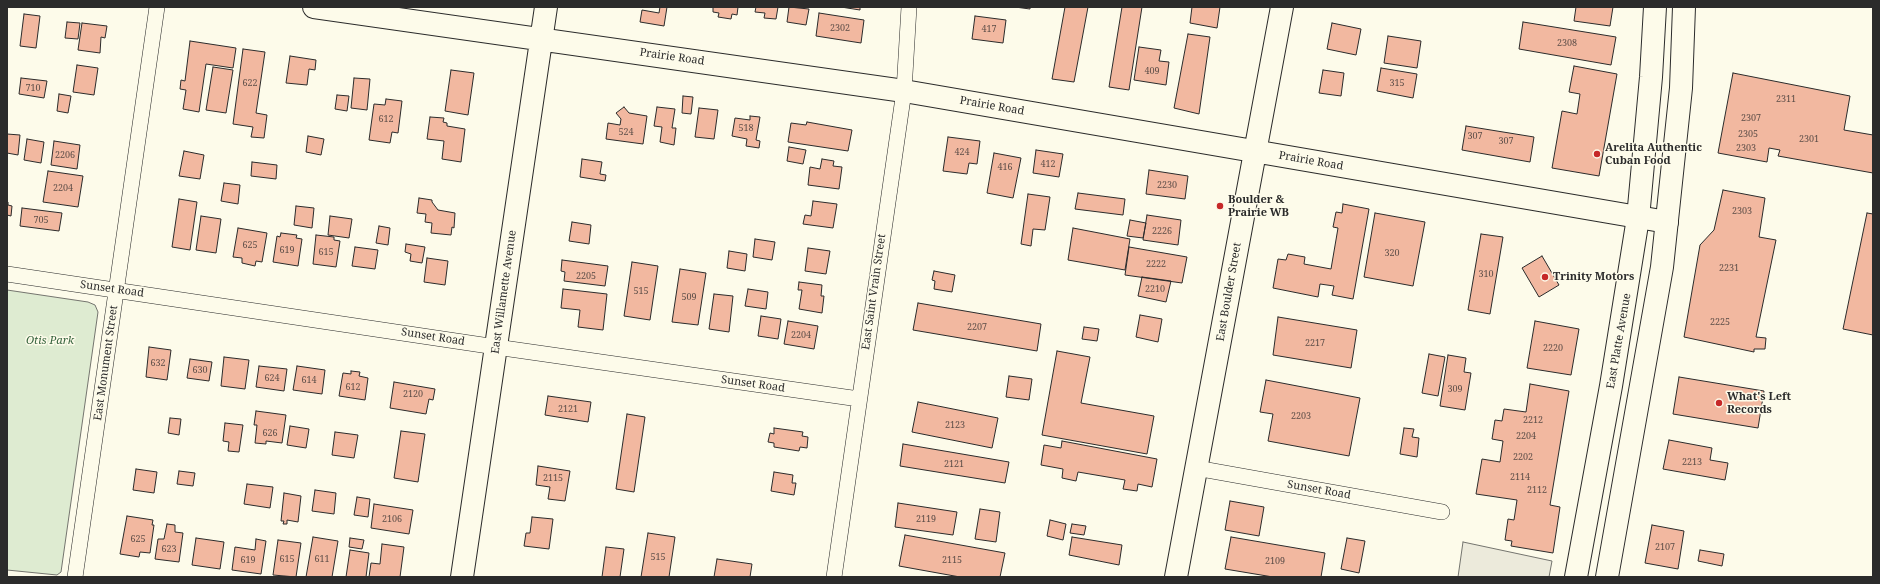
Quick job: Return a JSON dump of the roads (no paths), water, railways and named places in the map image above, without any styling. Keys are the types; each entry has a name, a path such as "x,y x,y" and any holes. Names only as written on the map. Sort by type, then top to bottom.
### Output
{"street":[{"name":"East Monument Street","path":"75,577 157,7"},
{"name":"Prairie Road","path":"314,7 904,91 1667,222"},
{"name":"East Willamette Avenue","path":"462,577 546,7"},
{"name":"East Saint Vrain Street","path":"834,577 904,91 909,7"},
{"name":"East Boulder Street","path":"1176,577 1282,7"},
{"name":"East Platte Avenue","path":"1576,577 1612,379 1638,218 1651,77 1655,7"},
{"path":"1607,577 1662,267 1681,88 1684,7"},
{"name":"Sunset Road","path":"7,274 116,289 496,347 859,399"},
{"name":"Sunset Road","path":"1196,468 1442,512"}],"place":[{"name":"Arelita Authentic Cuban Food","path":"1597,154"},
{"name":"Boulder & Prairie WB","path":"1220,206"},
{"name":"Trinity Motors","path":"1545,277"},
{"name":"What's Left Records","path":"1719,403"}],"park label":[{"name":"Otis Park","path":"50,341"}]}
